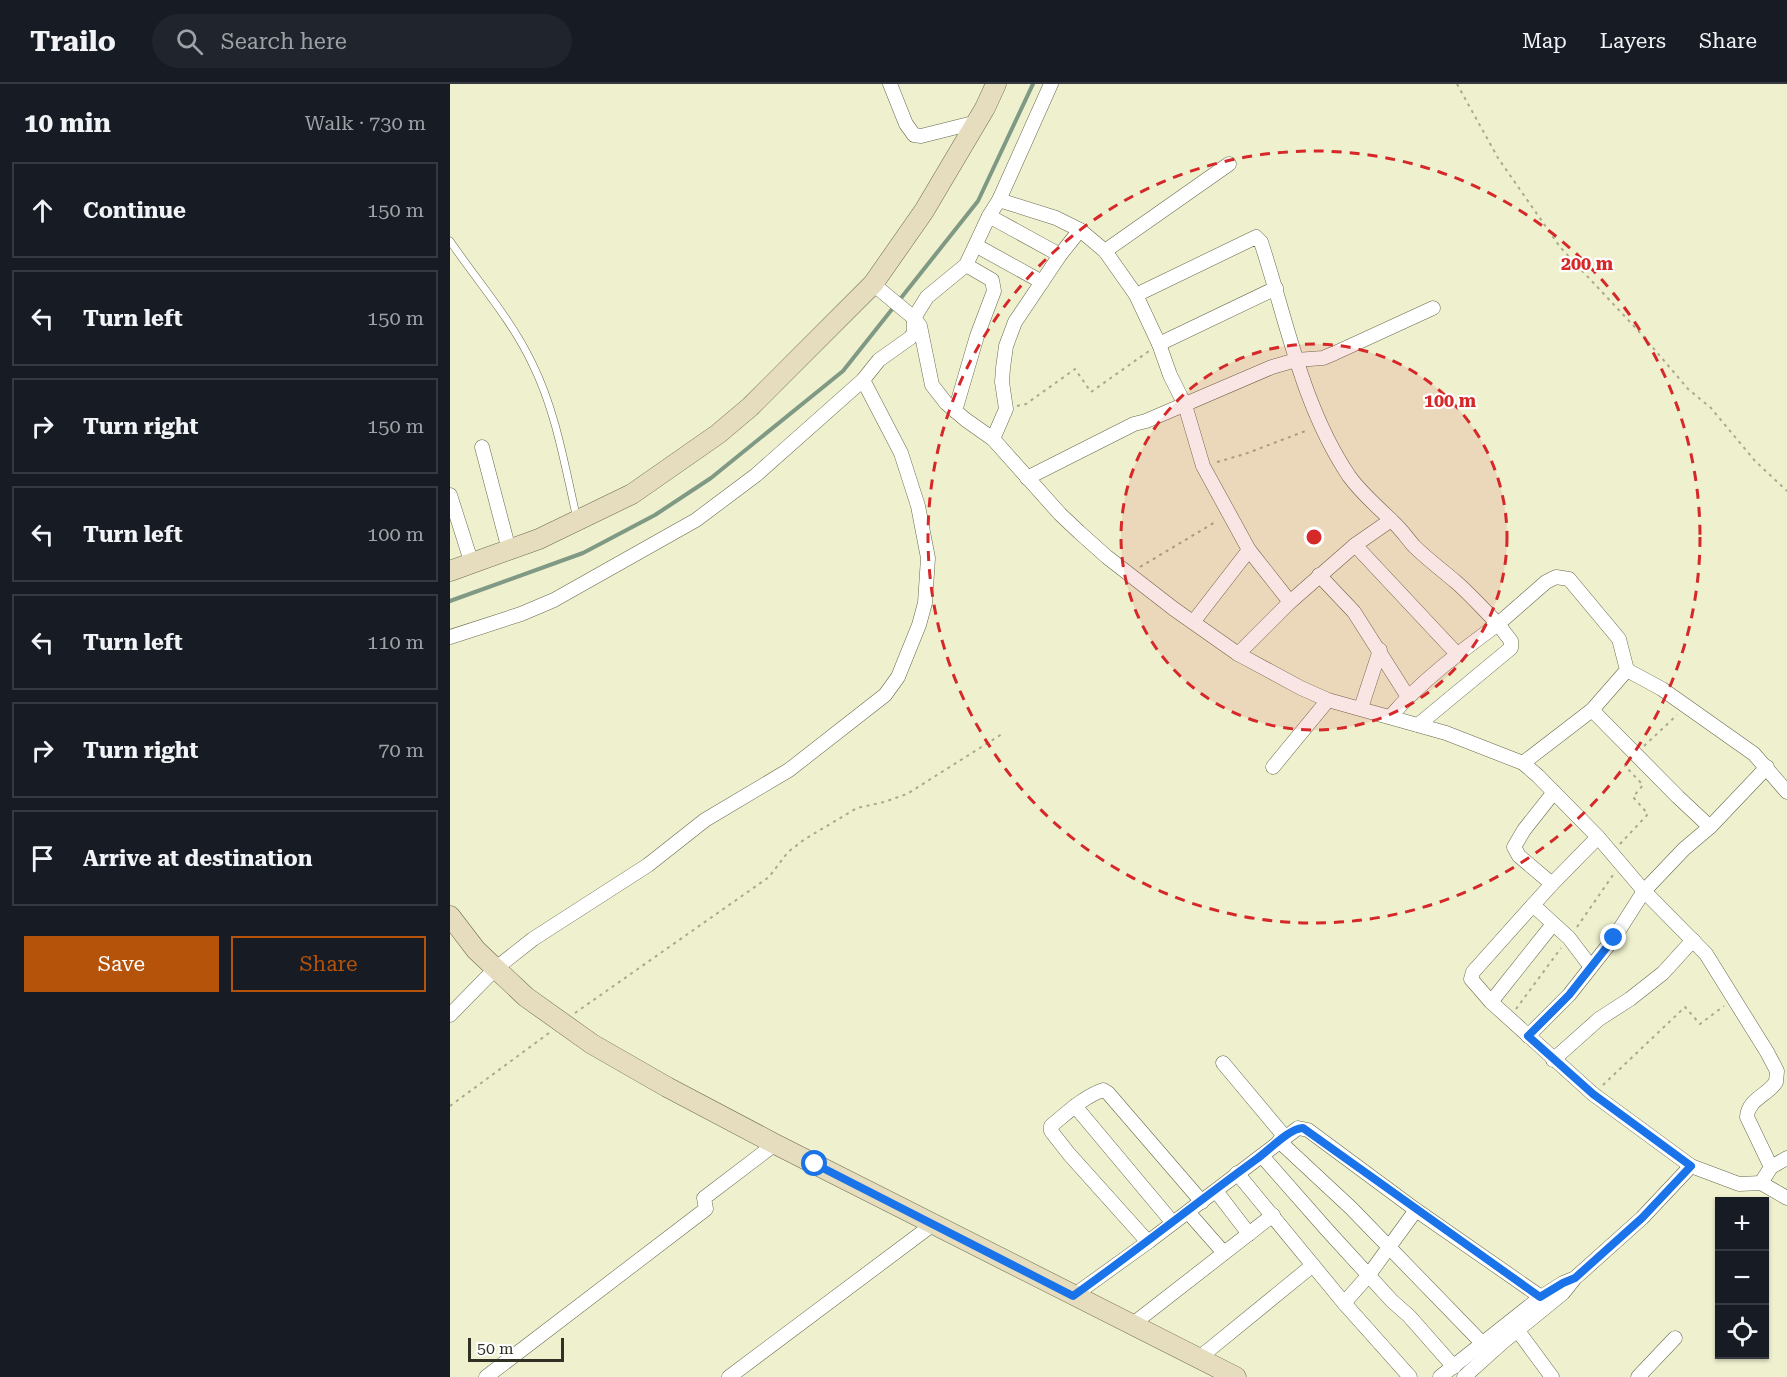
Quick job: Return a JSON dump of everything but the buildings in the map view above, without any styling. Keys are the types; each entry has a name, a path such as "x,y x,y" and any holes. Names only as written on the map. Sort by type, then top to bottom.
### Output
{"main road":[{"path":"450,571 539,539 632,494 718,434 750,407 877,287 977,122 996,84"},
{"path":"450,916 476,950 526,997 592,1044 667,1088 1236,1377"}],"street":[{"path":"890,84 906,124 914,135 921,136 977,122"},
{"path":"910,315 927,297 966,265 999,200 1051,84"},
{"path":"1105,251 1229,164"},
{"path":"999,200 1056,218 1080,230 1105,251 1136,295 1159,344 1170,375 1185,405 1203,466 1249,550 1290,602"},
{"path":"989,216 1060,255"},
{"path":"993,439 1006,409 1002,382 1006,346 1015,322 1060,255 1080,230"},
{"path":"1136,295 1255,237 1261,242 1296,360 1320,425 1350,476 1368,500 1391,520 1415,547 1458,584 1498,624 1511,641 1511,648 1418,725"},
{"path":"977,246 1042,282"},
{"path":"955,411 977,336 994,291 992,280 966,265"},
{"path":"877,287 920,326 932,385 945,403 993,439 1060,514 1128,574 1174,609 1238,654 1328,700 1446,733 1523,764 1554,792 1598,837 1644,891 1711,960 1767,1052 1777,1071 1776,1082 1752,1103 1747,1117 1771,1167"},
{"path":"1159,344 1276,288"},
{"path":"1027,477 1134,424 1185,405 1230,384 1296,360 1329,356 1433,308"},
{"path":"450,637 521,614 554,600 696,520 756,475 862,380 879,360 910,338 914,333 910,315"},
{"path":"450,1015 495,969 550,927 615,888 705,820 789,770 885,695 898,677 919,625 925,603 928,558 918,506 901,453 882,413 862,380"},
{"path":"482,447 508,550"},
{"path":"450,495 472,564"},
{"path":"1238,654 1319,575 1355,545 1391,520"},
{"path":"1355,545 1457,654"},
{"path":"1194,621 1249,550"},
{"path":"1319,575 1354,612 1408,697"},
{"path":"1390,717 1408,697 1457,654 1498,624 1546,582 1564,576 1569,579 1618,639 1627,670 1662,689 1754,754 1787,792"},
{"path":"1361,708 1380,650"},
{"path":"1523,764 1592,710 1627,670"},
{"path":"1273,767 1328,700"},
{"path":"1592,710 1677,797 1710,827"},
{"path":"1528,1036 1569,995 1614,938 1644,891 1767,767"},
{"path":"1552,885 1520,856 1514,847 1524,830 1554,792"},
{"path":"1598,837 1533,905 1472,974 1473,982 1553,1060 1593,1094 1691,1166 1739,1184 1761,1183 1787,1198"},
{"path":"1533,905 1569,938 1591,966"},
{"path":"1491,1002 1553,924"},
{"path":"1553,1060 1599,1018 1630,999 1663,973 1693,940"},
{"path":"1223,1064 1282,1139 1482,1343"},
{"path":"1148,1242 1050,1131 1051,1126 1075,1106 1096,1092 1103,1090 1108,1093 1202,1202"},
{"path":"1075,1106 1173,1223"},
{"path":"1073,1296 1202,1202 1298,1128 1308,1130 1416,1210 1540,1297"},
{"path":"486,1377 702,1213 707,1208 703,1201 704,1198 775,1144"},
{"path":"1262,1156 1368,1276 1409,1316 1459,1372"},
{"path":"1761,1183 1771,1167 1787,1158"},
{"path":"1440,1377 1459,1372 1518,1331 1563,1293 1575,1278 1642,1218 1691,1166"},
{"path":"1237,1173 1344,1303 1410,1377"},
{"path":"1216,1191 1249,1234"},
{"path":"1344,1303 1368,1276 1416,1210"},
{"path":"1188,1212 1224,1253"},
{"path":"1133,1324 1273,1215"},
{"path":"729,1377 933,1225"},
{"path":"1199,1358 1313,1265"},
{"path":"1459,1372 1482,1343 1540,1297 1575,1278"},
{"path":"1518,1331 1552,1377"},
{"path":"1638,1377 1676,1338"}],"lane":[{"path":"450,241 509,321 533,365 554,423 577,521"}],"path":[{"path":"1457,84 1498,158 1560,247 1644,337 1688,389 1711,408 1755,461 1787,491"},
{"path":"1006,409 1026,404 1075,369 1091,392 1159,344"},
{"path":"1203,466 1245,454 1320,425"},
{"path":"1128,574 1230,513"},
{"path":"450,1106 562,1023 770,876 788,852 805,839 857,808 907,794 1002,734"},
{"path":"1593,1094 1685,1007 1700,1024 1734,999"}],"waterway":[{"path":"450,601 583,553 655,515 711,478 843,371 978,201 1033,84"}],"route":[{"path":"815,1164 1073,1296 1202,1202 1279,1141 1298,1128 1303,1128 1540,1297 1575,1278 1642,1218 1691,1166 1593,1094 1528,1036 1569,995 1614,938"}]}
